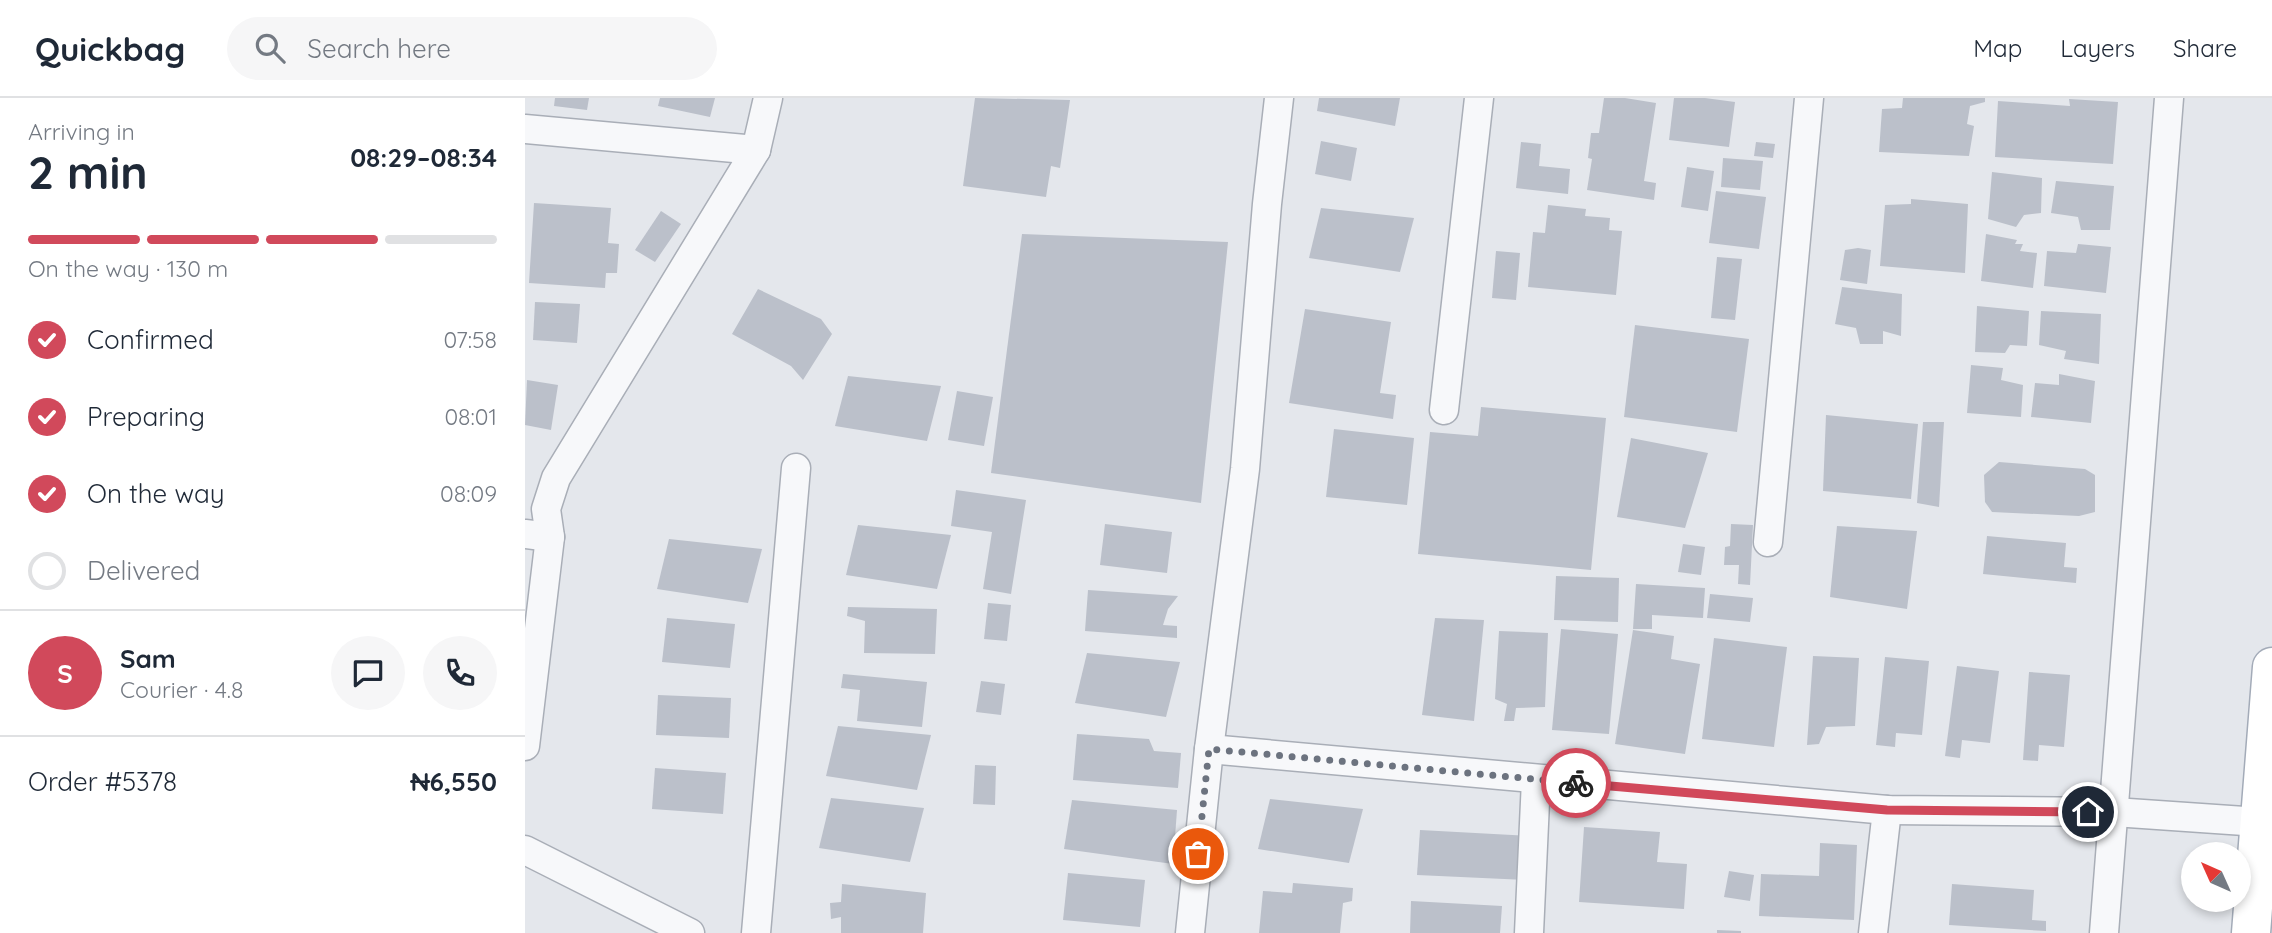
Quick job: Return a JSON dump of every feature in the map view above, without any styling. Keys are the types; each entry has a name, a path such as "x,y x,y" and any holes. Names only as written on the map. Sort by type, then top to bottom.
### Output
{"main road":[{"path":"2252,933 2272,667"}],"street":[{"path":"525,746 537,536 556,478 756,150 768,98"},
{"path":"1190,933 1209,749 1245,469 1267,204 1279,98"},
{"path":"1444,410 1479,98"},
{"path":"1768,542 1809,98"},
{"path":"2104,933 2169,98"},
{"path":"525,129 756,150"},
{"path":"756,933 796,468"},
{"path":"1209,749 1887,810 2114,812 2259,822"},
{"path":"1529,933 1536,780"},
{"path":"1874,933 1887,810"},
{"path":"525,849 690,933"}],"building":[{"path":"555,98 589,98 587,110 554,106"},
{"path":"660,98 715,98 710,117 658,106"},
{"path":"975,98 1070,100 1060,168 1051,166 1046,197 963,186"},
{"path":"1319,98 1400,98 1395,126 1317,111"},
{"path":"1604,98 1656,103 1644,181 1656,183 1654,200 1587,190 1592,159 1588,158 1591,133 1599,133"},
{"path":"1674,98 1735,102 1729,147 1669,140"},
{"path":"1903,98 1985,98 1985,102 1970,106 1967,124 1974,126 1969,156 1879,152 1882,109 1902,108"},
{"path":"2069,99 2118,102 2113,164 1995,157 1998,101 2070,106"},
{"path":"1321,141 1357,148 1351,181 1315,174"},
{"path":"1521,142 1541,144 1539,166 1570,169 1568,194 1516,188"},
{"path":"1756,142 1775,144 1773,158 1754,156"},
{"path":"1723,158 1763,161 1760,190 1721,187"},
{"path":"1687,167 1714,171 1708,211 1681,207"},
{"path":"1992,172 2042,178 2041,213 2024,215 2016,227 1988,219"},
{"path":"2056,181 2114,186 2110,230 2081,230 2078,217 2051,213"},
{"path":"1716,191 1766,197 1759,249 1709,243"},
{"path":"1911,199 1968,204 1965,273 1880,266 1885,205 1911,204"},
{"path":"534,203 611,208 608,243 619,244 617,273 606,273 605,288 529,283"},
{"path":"1548,205 1586,209 1585,216 1610,218 1609,230 1622,231 1616,295 1528,287 1533,232 1545,233"},
{"path":"1321,208 1414,218 1400,272 1309,258"},
{"path":"661,211 681,224 655,262 635,250"},
{"path":"1022,234 1228,242 1201,503 991,473"},
{"path":"1986,234 2017,240 2015,244 2023,244 2020,251 2037,253 2033,288 1981,281"},
{"path":"2078,244 2111,247 2106,293 2044,286 2047,251 2076,253"},
{"path":"1845,250 1871,250 1867,284 1840,280"},
{"path":"1496,251 1520,253 1516,300 1492,298"},
{"path":"1717,257 1742,259 1735,320 1711,318"},
{"path":"1842,287 1902,294 1901,336 1883,331 1883,344 1860,344 1856,328 1835,324"},
{"path":"758,289 821,319 832,334 803,380 791,366 732,334"},
{"path":"535,302 580,304 577,343 533,340"},
{"path":"1977,306 2029,311 2027,346 2010,345 2005,353 1975,352"},
{"path":"1305,309 1391,322 1380,393 1396,395 1393,419 1289,403"},
{"path":"2041,311 2101,314 2099,364 2064,359 2066,351 2039,345"},
{"path":"1635,325 1749,339 1737,432 1624,417"},
{"path":"1971,365 2003,368 2001,380 2023,385 2021,417 1967,413"},
{"path":"2059,374 2095,381 2091,423 2031,417 2035,383 2059,385"},
{"path":"848,376 941,386 927,441 835,426"},
{"path":"527,380 558,385 551,430 525,425"},
{"path":"957,391 993,397 984,446 948,440"},
{"path":"1481,407 1606,418 1591,570 1418,554 1430,432 1478,436"},
{"path":"1826,415 1918,424 1911,499 1823,491"},
{"path":"1923,422 1944,422 1939,507 1917,503"},
{"path":"1334,429 1414,438 1407,505 1326,497"},
{"path":"1631,438 1708,453 1685,528 1617,517"},
{"path":"1999,462 2085,469 2095,475 2095,512 2079,516 1992,512 1985,502 1984,475"},
{"path":"956,490 1026,500 1011,594 983,589 992,532 951,526"},
{"path":"1105,524 1172,532 1167,573 1100,565"},
{"path":"1731,524 1753,525 1750,585 1738,584 1739,565 1724,565 1725,547 1730,546"},
{"path":"858,525 951,535 937,589 846,575"},
{"path":"1837,526 1917,531 1907,609 1830,597"},
{"path":"1987,536 2066,543 2064,567 2077,568 2076,583 1983,574"},
{"path":"669,539 762,549 748,603 657,589"},
{"path":"1683,544 1705,547 1701,575 1678,572"},
{"path":"1556,576 1619,578 1618,622 1554,620"},
{"path":"1636,584 1705,588 1703,618 1652,615 1652,629 1633,629"},
{"path":"1088,590 1178,596 1168,609 1163,625 1177,626 1177,638 1085,631"},
{"path":"1710,594 1753,598 1750,622 1707,618"},
{"path":"988,603 1011,605 1007,641 984,639"},
{"path":"848,607 937,609 935,654 864,653 865,621 847,616"},
{"path":"667,618 735,624 730,668 662,662"},
{"path":"1435,618 1484,620 1474,721 1422,715"},
{"path":"1561,629 1618,634 1609,734 1552,730"},
{"path":"1633,630 1674,636 1671,659 1700,664 1685,754 1615,744"},
{"path":"1499,631 1548,633 1545,707 1516,708 1514,721 1504,721 1507,704 1495,699"},
{"path":"1714,638 1787,647 1774,747 1702,739"},
{"path":"1087,653 1180,662 1166,717 1075,703"},
{"path":"1813,656 1859,658 1855,726 1826,727 1819,744 1807,745"},
{"path":"1885,657 1929,661 1922,735 1896,733 1895,747 1876,745"},
{"path":"1957,666 1999,671 1990,743 1962,740 1960,758 1945,756"},
{"path":"2029,672 2070,675 2064,747 2039,745 2038,761 2023,760"},
{"path":"843,674 927,682 922,727 857,721 860,690 841,688"},
{"path":"981,681 1005,684 1001,715 976,712"},
{"path":"658,695 731,698 729,738 656,735"},
{"path":"838,726 931,735 917,790 826,776"},
{"path":"1077,734 1149,739 1154,751 1181,753 1178,788 1073,780"},
{"path":"975,765 996,766 995,805 973,804"},
{"path":"655,768 726,773 723,814 652,809"},
{"path":"831,798 924,808 910,862 819,848"},
{"path":"1270,799 1363,809 1349,863 1258,849"},
{"path":"1072,800 1177,810 1173,864 1064,849"},
{"path":"1584,827 1660,832 1657,862 1687,864 1684,909 1579,902"},
{"path":"1420,830 1529,836 1526,880 1417,875"},
{"path":"1820,843 1857,845 1854,920 1759,916 1761,874 1819,876"},
{"path":"1729,871 1754,875 1750,901 1724,897"},
{"path":"1068,873 1145,880 1140,927 1063,920"},
{"path":"1293,883 1353,888 1352,901 1343,903 1340,933 1259,933 1263,891 1292,893"},
{"path":"842,884 926,893 923,933 841,933 841,917 831,919 830,903 841,902"},
{"path":"1952,884 2034,890 2032,920 2046,921 2046,931 1949,925"},
{"path":"1411,901 1502,906 1500,933 1410,933"},
{"path":"1717,930 1741,931 1741,933 1717,933"}],"way so far":[{"path":"1198,854 1209,749 1576,783"}],"route":[{"path":"1576,783 1887,810 2088,812"}]}
